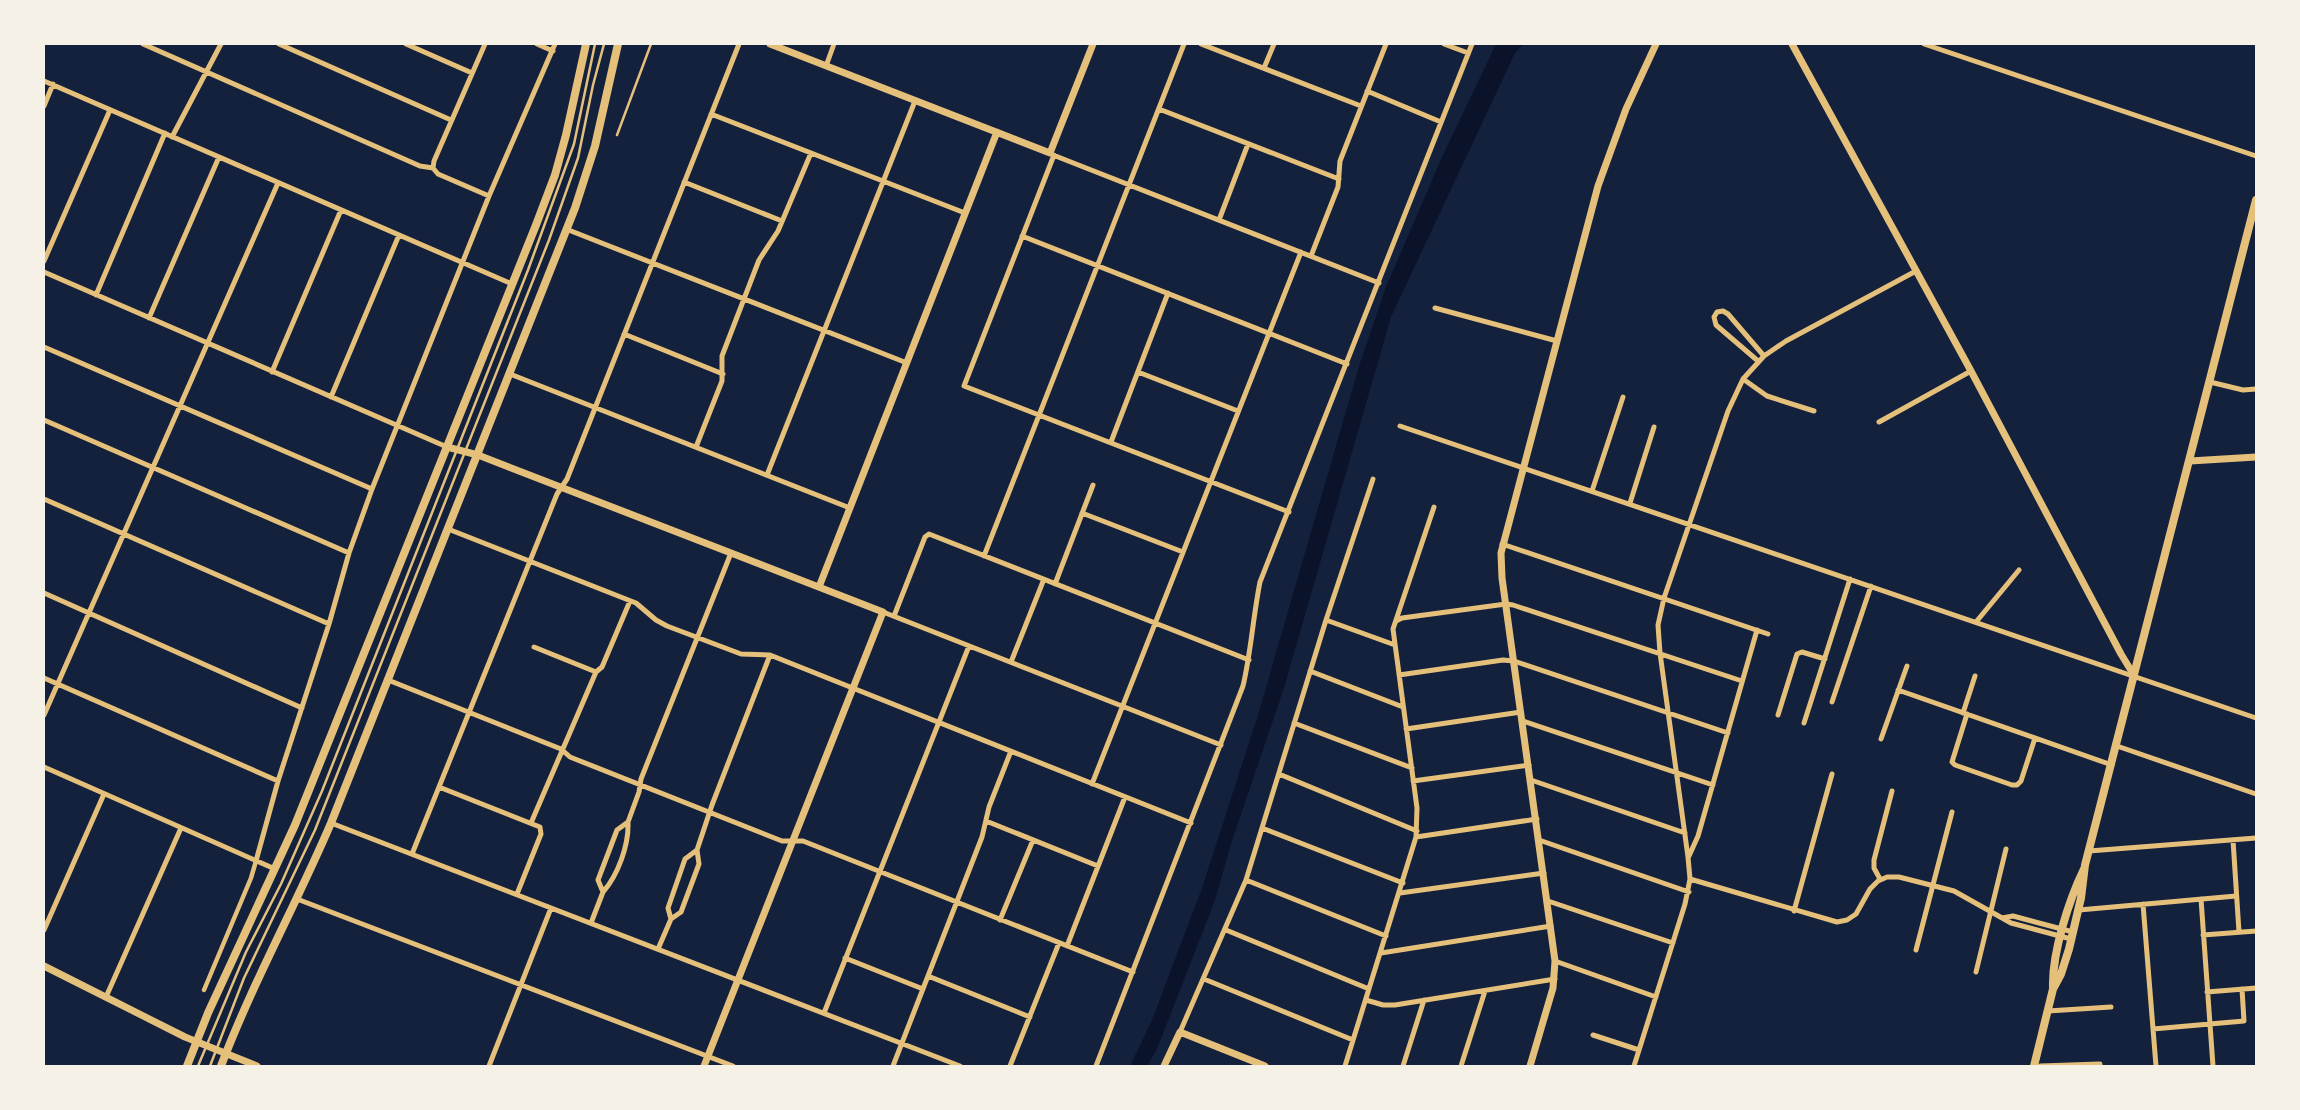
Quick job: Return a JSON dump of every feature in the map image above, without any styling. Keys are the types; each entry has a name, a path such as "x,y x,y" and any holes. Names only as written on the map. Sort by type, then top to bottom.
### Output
{"main road":[{"path":"187,1066 238,947 275,869 512,284 560,158 586,44"},
{"path":"222,1066 261,971 297,899 331,823 510,374 585,180 595,146 618,44"},
{"path":"2034,1066 2053,989 2054,961 2074,890 2085,865 2112,765 2256,200"},
{"path":"2053,989 2065,964 2079,910 2085,865"}],"street":[{"path":"172,136 221,44"},
{"path":"283,44 452,120"},
{"path":"406,44 472,73"},
{"path":"433,168 434,161 485,44"},
{"path":"537,44 552,51"},
{"path":"204,990 252,878 278,781 329,624 349,553 372,489 489,196 555,44"},
{"path":"412,854 557,494 595,407 739,44"},
{"path":"770,44 1379,282"},
{"path":"826,66 834,44"},
{"path":"1093,44 964,386 1289,512"},
{"path":"984,556 1184,44"},
{"path":"1201,44 1361,106"},
{"path":"1264,68 1274,44"},
{"path":"1311,256 1338,187 1339,164 1386,44"},
{"path":"1444,44 1468,53"},
{"path":"1096,1066 1243,686 1249,660 1253,616 1260,582 1472,44"},
{"path":"1530,1066 1555,979 1556,961 1500,563 1502,544 1606,162 1626,109 1656,44"},
{"path":"1792,44 1971,371 2124,660 2135,677"},
{"path":"1924,44 2256,156"},
{"path":"146,45 420,166 433,168 438,174 489,196"},
{"path":"44,80 512,284"},
{"path":"44,106 53,84"},
{"path":"1367,92 1441,122"},
{"path":"767,475 915,100"},
{"path":"1159,109 1339,179"},
{"path":"44,262 110,110"},
{"path":"711,114 965,213"},
{"path":"819,587 997,132"},
{"path":"96,295 165,134"},
{"path":"1219,220 1248,144"},
{"path":"696,447 723,374 722,356 759,260 782,222 811,153"},
{"path":"149,318 220,157"},
{"path":"684,182 782,222"},
{"path":"44,715 278,183"},
{"path":"272,372 341,210"},
{"path":"566,229 906,363"},
{"path":"331,397 400,236"},
{"path":"1022,236 1347,364"},
{"path":"1092,784 1301,252"},
{"path":"1634,1066 1689,892 1690,879 1660,653 1658,625 1664,598 1728,411 1743,379 1764,356 1786,341 1916,271"},
{"path":"44,272 447,447 478,455 561,487 894,616 1221,746"},
{"path":"1111,442 1168,293"},
{"path":"1435,308 1557,341"},
{"path":"1758,361 1714,323 1714,317 1717,312 1723,311 1728,314 1764,356"},
{"path":"624,334 723,374"},
{"path":"44,347 372,489"},
{"path":"1879,422 1971,371"},
{"path":"1138,372 1238,411"},
{"path":"510,374 850,508"},
{"path":"1743,379 1767,396 1814,411"},
{"path":"2210,382 2243,390 2256,389"},
{"path":"1592,491 1623,398"},
{"path":"44,420 349,553"},
{"path":"1400,426 2256,718"},
{"path":"1630,503 1654,427"},
{"path":"2190,462 2256,457"},
{"path":"1164,1066 1226,930 1246,880 1326,620 1372,479"},
{"path":"1055,584 1093,485"},
{"path":"44,499 329,624"},
{"path":"1345,1066 1400,893 1416,834 1417,808 1393,629 1434,507"},
{"path":"1082,513 1183,552"},
{"path":"448,529 630,601 642,607 661,623 697,638 741,654 770,655 1191,823"},
{"path":"894,616 927,534 1249,660"},
{"path":"1502,544 1768,634"},
{"path":"591,923 603,892 610,884 629,837 628,822 640,784 731,553"},
{"path":"1976,622 2019,570"},
{"path":"1011,662 1044,579"},
{"path":"1804,723 1850,579"},
{"path":"1832,702 1871,586"},
{"path":"44,593 302,708"},
{"path":"531,823 561,748 596,672 602,667 630,601"},
{"path":"1396,621 1402,618 1506,604 1519,606 1742,681"},
{"path":"704,1066 883,612"},
{"path":"1326,620 1395,645"},
{"path":"1688,857 1698,836 1757,630"},
{"path":"824,1013 969,646"},
{"path":"534,647 596,672"},
{"path":"1778,715 1797,654 1802,652 1825,659"},
{"path":"658,949 671,920 681,912 699,864 697,850 710,812 770,655"},
{"path":"1399,676 1503,660 1514,661 1728,734"},
{"path":"1881,739 1907,666"},
{"path":"1310,671 1403,707"},
{"path":"1976,676 1952,762 2012,786 2017,785 2034,738"},
{"path":"44,678 278,781"},
{"path":"388,680 561,748 570,757 782,841 803,841 1133,972"},
{"path":"1898,690 2112,765"},
{"path":"1406,729 1521,712"},
{"path":"1522,721 1713,785"},
{"path":"1294,723 1412,768"},
{"path":"2117,746 2256,794"},
{"path":"893,1066 982,838 989,807 1011,751"},
{"path":"1413,782 1529,765"},
{"path":"44,767 275,869"},
{"path":"1278,774 1416,834 1536,819"},
{"path":"1794,911 1832,774"},
{"path":"1531,780 1685,833"},
{"path":"439,787 542,829 517,894"},
{"path":"1880,879 1874,868 1874,860 1892,791"},
{"path":"44,930 104,794"},
{"path":"1067,946 1125,797"},
{"path":"1916,950 1952,812"},
{"path":"986,821 1098,866"},
{"path":"603,892 598,880 618,830 628,822"},
{"path":"331,823 960,1066"},
{"path":"106,997 181,828"},
{"path":"1262,828 1403,883"},
{"path":"2089,851 2256,838"},
{"path":"1000,920 1032,840"},
{"path":"1540,840 1689,892"},
{"path":"2233,840 2239,932"},
{"path":"1976,972 2006,849"},
{"path":"671,920 668,908 685,858 697,850"},
{"path":"1400,893 1544,873"},
{"path":"1690,879 1833,922 1847,920 1859,910 1870,889 1880,879 1899,877 1962,895 2002,918 2013,916 2072,936"},
{"path":"1246,880 1386,936"},
{"path":"2079,910 2236,896"},
{"path":"297,899 733,1066"},
{"path":"2201,900 2213,1066"},
{"path":"1548,901 1673,943"},
{"path":"2143,904 2156,1066"},
{"path":"489,1066 551,908"},
{"path":"1381,953 1552,926"},
{"path":"1226,930 1370,989"},
{"path":"2203,936 2256,931"},
{"path":"1010,1066 1059,943"},
{"path":"845,958 923,989"},
{"path":"1556,961 1656,997"},
{"path":"44,966 196,1042 257,1066"},
{"path":"928,976 1030,1017"},
{"path":"1204,979 1353,1040"},
{"path":"1366,1000 1388,1005 1555,979"},
{"path":"2208,992 2256,988"},
{"path":"2153,1029 2244,1021 2242,989"},
{"path":"1461,1066 1485,991"},
{"path":"1403,1066 1424,1000"},
{"path":"2048,1011 2111,1007"},
{"path":"1180,1032 1266,1066"},
{"path":"1593,1034 1639,1050"},
{"path":"2040,1066 2100,1065"}],"lane":[{"path":"198,1066 246,952 284,876 322,791 528,270 574,144 595,44"},
{"path":"210,1066 258,948 315,830 572,177 604,44"},
{"path":"618,135 651,44"}],"water":[{"path":"1496,44 1524,44 1515,53 1391,317 1284,688 1232,841 1214,903 1157,1049 1147,1066 1130,1066 1152,1020 1202,888 1258,715 1360,363 1386,287 1442,157"}]}
